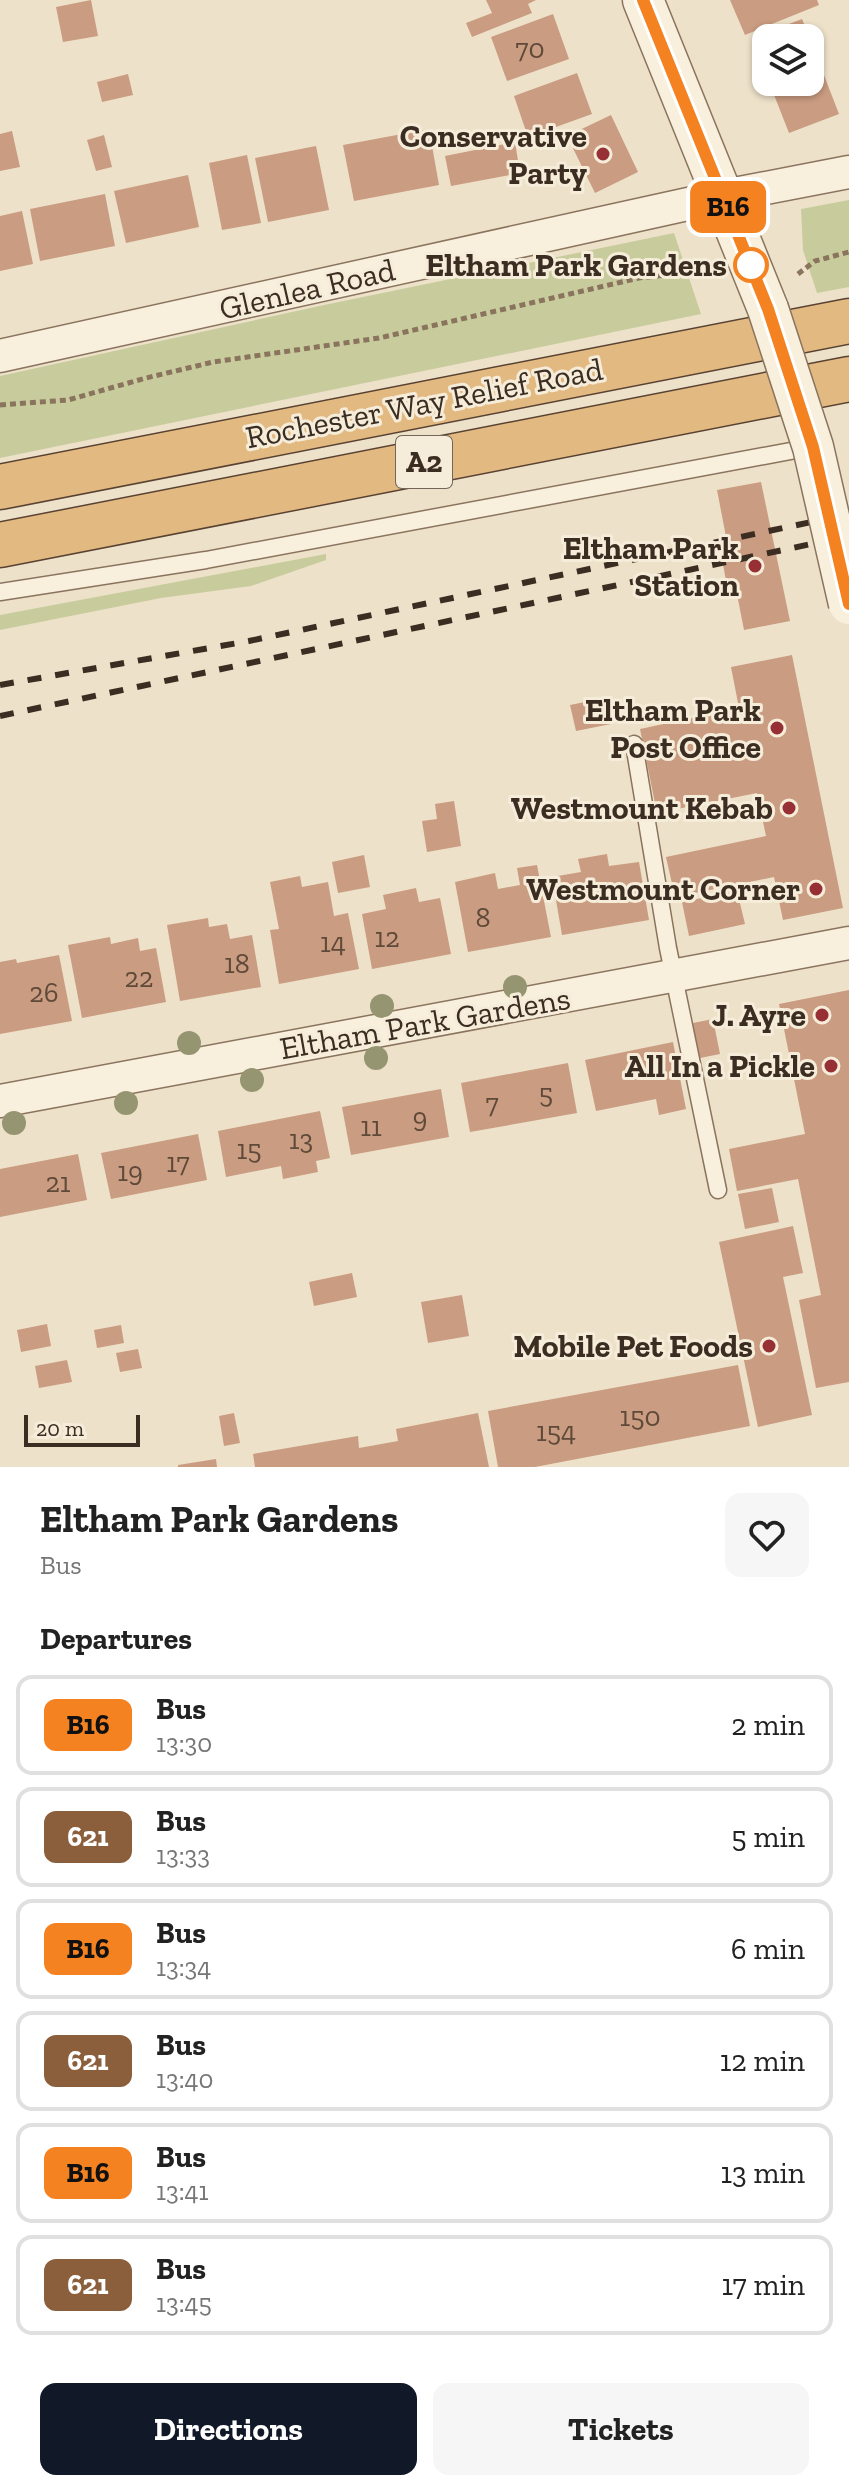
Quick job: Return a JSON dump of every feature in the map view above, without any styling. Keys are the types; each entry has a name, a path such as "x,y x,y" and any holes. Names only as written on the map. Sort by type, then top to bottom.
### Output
{"highway":[{"name":"Rochester Way Relief Road","path":"0,487 849,321"},
{"name":"Rochester Way Relief Road","path":"0,545 849,379"}],"street":[{"path":"643,0 768,309 813,447 849,604"},
{"name":"Glenlea Road","path":"0,356 724,196 849,172"},
{"name":"Eltham Park Gardens","path":"0,1101 849,943"}],"lane":[{"path":"0,592 206,560 813,447"},
{"path":"634,744 674,977 718,1190"}],"path":[{"path":"798,274 815,261 849,252"},
{"path":"0,405 68,400 213,362 379,338 639,278 702,271"}],"green space":[{"path":"849,200 849,287 817,293 803,250 801,209"},
{"path":"674,233 701,314 0,458 0,376"},
{"path":"326,554 326,560 251,586 161,598 0,630 0,615"}],"building":[{"path":"91,0 98,36 63,42 56,7"},
{"path":"486,0 536,0 528,4 532,13 472,37 466,23 492,13"},
{"path":"730,0 817,0 819,5 772,24 752,24 752,32 745,35"},
{"path":"553,14 569,59 507,81 491,37"},
{"path":"577,73 592,114 528,137 514,96"},
{"path":"128,74 133,95 102,102 97,82"},
{"path":"824,75 839,114 789,133 774,96 824,96"},
{"name":"Conservative Party","path":"611,115 638,172 595,193 567,136"},
{"path":"429,129 439,185 354,201 343,145"},
{"path":"12,131 20,167 0,171 0,134"},
{"path":"104,135 112,167 96,171 87,140"},
{"path":"515,142 520,173 451,186 445,156"},
{"path":"316,146 329,210 268,222 255,158"},
{"path":"247,155 261,223 222,230 209,163"},
{"path":"188,175 199,227 126,243 114,191"},
{"path":"105,194 115,246 40,261 30,209"},
{"path":"22,211 33,264 0,271 0,216"},
{"name":"Eltham Park Station","path":"761,482 790,621 744,630 735,584 727,586 720,548 728,547 717,490"},
{"path":"792,655 843,908 783,920 774,877 675,897 666,857 766,836 757,793 657,813 640,729 739,708 731,667"},
{"path":"605,698 611,724 576,731 570,705"},
{"path":"454,801 461,846 427,852 422,821 437,819 435,804"},
{"path":"607,854 609,866 639,862 649,920 562,935 552,877 581,872 578,859"},
{"path":"364,855 370,887 338,893 332,862"},
{"path":"537,865 551,937 468,952 455,882 495,873 498,889 520,885 517,868"},
{"path":"300,876 302,887 328,882 334,916 348,913 359,969 279,984 270,930 279,929 270,882"},
{"path":"416,888 419,902 440,898 451,954 372,969 362,914 386,909 383,895"},
{"path":"737,891 745,924 689,936 682,902"},
{"path":"208,918 209,927 227,924 230,939 252,935 261,987 180,1001 167,925"},
{"path":"110,937 111,944 138,938 140,951 156,948 166,1002 82,1018 68,945"},
{"path":"59,955 72,1021 0,1034 0,962 16,959 17,963"},
{"path":"849,990 849,1382 816,1388 799,1300 821,1295 798,1179 737,1191 729,1149 805,1134 779,1004"},
{"path":"713,1019 720,1054 695,1059 688,1024"},
{"path":"673,1042 686,1109 659,1115 656,1099 596,1111 585,1060"},
{"path":"568,1063 577,1113 470,1132 461,1083"},
{"path":"441,1089 449,1137 351,1155 342,1107"},
{"path":"320,1111 330,1158 316,1161 318,1172 283,1179 281,1166 226,1177 218,1131"},
{"path":"198,1134 207,1180 111,1199 101,1153"},
{"path":"78,1154 87,1200 0,1217 0,1169"},
{"path":"772,1188 779,1222 745,1229 738,1194"},
{"name":"Mobile Pet Foods","path":"793,1226 803,1273 783,1277 812,1415 758,1427 719,1242"},
{"path":"352,1273 357,1297 314,1306 309,1282"},
{"path":"462,1295 469,1336 428,1343 421,1302"},
{"path":"47,1324 51,1346 21,1352 17,1330"},
{"path":"121,1325 124,1343 97,1348 94,1330"},
{"path":"138,1349 142,1368 120,1372 116,1353"},
{"path":"67,1360 72,1382 39,1388 35,1366"},
{"path":"738,1365 750,1426 535,1467 498,1467 488,1411"},
{"path":"234,1413 240,1443 224,1446 219,1416"},
{"path":"478,1413 489,1467 255,1467 253,1454 358,1436 359,1448 398,1441 396,1429"},
{"path":"216,1459 217,1467 178,1467 178,1465"}],"railway":[{"path":"0,685 249,641 849,514"},
{"path":"0,716 849,536"}],"bus line":[{"name":"B16","path":"643,0 768,309 813,447 849,604"}],"place":[{"name":"Conservative Party","path":"603,154"},
{"name":"Eltham Park Gardens","path":"751,265"},
{"name":"Eltham Park Station","path":"755,566"},
{"name":"Eltham Park Post Office","path":"777,728"},
{"name":"Westmount Kebab","path":"789,808"},
{"name":"Westmount Corner","path":"816,889"},
{"name":"J. Ayre","path":"822,1015"},
{"name":"All In a Pickle","path":"831,1066"},
{"name":"Mobile Pet Foods","path":"769,1346"}]}
